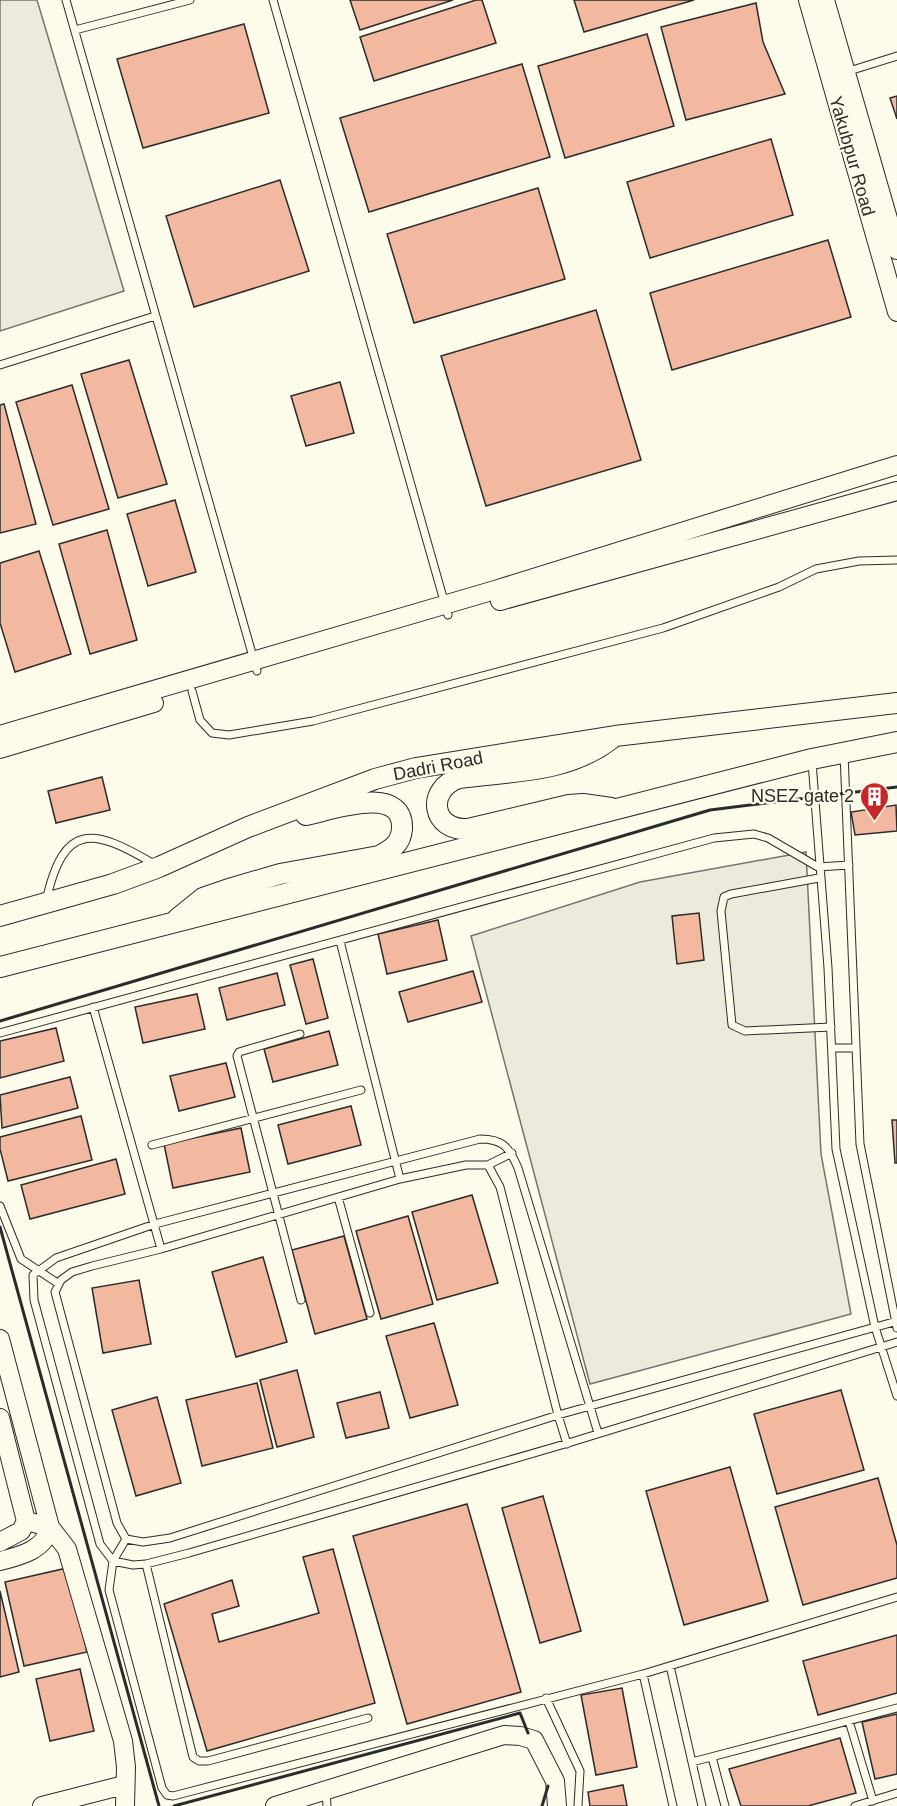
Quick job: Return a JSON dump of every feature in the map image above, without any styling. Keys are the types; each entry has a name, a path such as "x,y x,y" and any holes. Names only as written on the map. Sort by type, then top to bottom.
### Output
{"main road":[{"name":"Dadri Road","path":"0,916 159,867 248,828 375,778 416,768 615,736 897,703"},
{"path":"615,736 595,752 567,764 447,782 441,788 438,805 439,817 447,826 455,830 569,805 583,804 623,809"},
{"path":"0,967 812,759 897,742"},
{"path":"171,923 203,898 232,888 280,874 379,856 392,850 399,841 402,819 392,806 370,803 248,828"}],"street":[{"name":"Yakubpur Road","path":"807,0 837,74 897,250"},
{"name":"Yakubpur Road","path":"825,0 837,74 897,312"},
{"path":"447,610 897,465"},
{"path":"0,735 255,666 447,610 897,491"},
{"path":"0,749 192,691 255,666"},
{"path":"0,1339 50,1527 48,1536 38,1546 0,1561"},
{"path":"0,1418 26,1521 21,1531 0,1542"},
{"path":"26,1521 50,1527 61,1539 74,1567 123,1741 126,1767 125,1806"},
{"path":"275,1806 326,1798 504,1736 520,1736 534,1740 555,1780 557,1806"},
{"path":"42,1806 124,1785"}],"lane":[{"path":"66,0 255,666"},
{"path":"75,30 190,0"},
{"path":"273,0 447,610"},
{"path":"837,74 897,56"},
{"path":"0,365 155,316"},
{"path":"192,691 200,720 212,733 229,735 313,721 663,628 779,587 816,569 859,561 897,560"},
{"path":"126,1539 143,1542 171,1538 558,1415 875,1327 896,1324 860,1144 844,752"},
{"path":"812,759 831,1027 836,1149 875,1327 897,1396"},
{"path":"0,1033 731,835 754,834 768,838 818,867 849,865"},
{"path":"46,903 53,871 63,854 76,840 94,838 117,842 159,867"},
{"path":"819,878 731,894 724,897 721,911 732,1024 745,1031 831,1027"},
{"path":"340,941 400,1179"},
{"path":"93,1007 161,1248"},
{"path":"300,1034 237,1053 301,1300"},
{"path":"832,1048 856,1048"},
{"path":"152,1145 361,1090"},
{"path":"598,1433 512,1153 506,1144 495,1139 480,1138 155,1224 56,1258 36,1271 32,1281 34,1300 100,1544 113,1561 133,1565 146,1564 567,1444 897,1342"},
{"path":"126,1539 117,1523 57,1305 56,1292 59,1284 72,1272 400,1179 466,1164 488,1165 512,1153"},
{"path":"488,1165 500,1187 567,1444"},
{"path":"338,1197 370,1313"},
{"path":"0,1206 21,1259 59,1284"},
{"path":"126,1539 113,1561 109,1590 162,1788 167,1795 183,1796 643,1674 897,1597"},
{"path":"146,1564 193,1757 200,1761 208,1761 368,1718"},
{"path":"670,1666 702,1806"},
{"path":"643,1674 673,1806"},
{"path":"546,1698 580,1771 578,1806"},
{"path":"692,1762 897,1708"},
{"path":"849,1721 873,1801"},
{"path":"712,1757 725,1806"},
{"path":"855,1806 897,1793"}],"shaded area":[{"path":"0,0 37,0 124,291 0,331"},
{"path":"806,852 821,1154 851,1314 590,1384 471,936 640,882"}],"building":[{"path":"350,0 453,0 360,30"},
{"path":"482,0 496,43 374,81 360,37"},
{"path":"574,0 694,0 584,32"},
{"path":"756,3 763,42 785,94 686,120 661,27"},
{"path":"244,24 269,113 143,148 117,59"},
{"path":"647,34 674,126 565,158 538,66"},
{"path":"522,64 550,157 369,212 340,118"},
{"path":"897,96 897,119 890,98"},
{"path":"771,139 793,215 650,258 627,182"},
{"path":"280,180 309,271 194,307 166,216"},
{"path":"538,188 565,279 414,323 387,234"},
{"path":"828,240 851,317 672,370 650,293"},
{"path":"596,310 641,460 486,506 441,356"},
{"path":"129,360 167,484 118,498 81,374"},
{"path":"340,382 354,433 306,446 291,396"},
{"path":"72,385 109,509 53,525 16,402"},
{"path":"4,404 36,524 0,533 0,405"},
{"path":"175,500 196,572 148,586 127,514"},
{"path":"107,530 137,640 90,654 59,544"},
{"path":"39,551 71,654 15,672 0,623 0,563"},
{"path":"102,777 110,810 56,823 48,791"},
{"name":"NSEZ gate 2","path":"896,805 897,831 855,835 851,812"},
{"path":"699,913 704,960 677,964 672,916"},
{"path":"438,920 447,960 387,974 378,934"},
{"path":"313,959 328,1018 306,1024 290,965"},
{"path":"473,971 482,1002 408,1022 399,992"},
{"path":"277,973 285,1005 227,1020 219,988"},
{"path":"197,994 205,1029 143,1043 135,1007"},
{"path":"56,1028 64,1061 0,1078 0,1041"},
{"path":"329,1031 338,1065 273,1082 264,1049"},
{"path":"226,1063 235,1097 179,1111 170,1076"},
{"path":"70,1077 78,1108 2,1128 0,1095"},
{"path":"351,1106 361,1145 288,1164 278,1125"},
{"path":"81,1116 92,1160 8,1181 0,1149 0,1137"},
{"path":"892,1120 897,1120 897,1163 895,1163"},
{"path":"241,1128 250,1172 173,1188 164,1144"},
{"path":"116,1159 125,1194 30,1219 21,1185"},
{"path":"472,1195 498,1283 437,1300 412,1212"},
{"path":"408,1216 433,1304 381,1319 356,1231"},
{"path":"344,1236 367,1319 315,1334 292,1250"},
{"path":"263,1257 287,1342 236,1357 212,1272"},
{"path":"139,1280 151,1344 103,1353 92,1288"},
{"path":"434,1323 458,1405 410,1418 386,1336"},
{"path":"297,1370 314,1437 277,1447 260,1380"},
{"path":"257,1383 273,1448 202,1466 186,1400"},
{"path":"841,1390 864,1470 777,1494 754,1414"},
{"path":"380,1392 389,1428 346,1438 337,1403"},
{"path":"157,1397 181,1483 136,1496 112,1410"},
{"path":"730,1467 768,1601 684,1625 646,1491"},
{"path":"878,1478 897,1545 897,1578 803,1605 775,1507"},
{"path":"543,1496 581,1631 540,1643 502,1508"},
{"path":"467,1504 521,1692 407,1724 353,1536"},
{"path":"333,1549 375,1703 207,1751 164,1604 232,1580 239,1606 212,1614 219,1642 319,1613 303,1557"},
{"path":"67,1568 87,1652 24,1666 5,1582"},
{"path":"0,1591 19,1672 0,1677"},
{"path":"897,1635 897,1693 818,1715 803,1661"},
{"path":"80,1669 94,1731 50,1741 36,1679"},
{"path":"622,1688 637,1767 596,1775 581,1695"},
{"path":"897,1714 897,1774 875,1779 862,1722"},
{"path":"840,1738 856,1793 808,1806 741,1806 729,1769"},
{"path":"623,1785 627,1806 590,1806 588,1792"}],"wall":[{"path":"0,1021 710,810 897,787"},
{"path":"0,1227 159,1806"},
{"path":"174,1806 520,1713 528,1733"},
{"path":"542,1806 548,1786"}],"place":[{"name":"NSEZ gate 2","path":"875,822"}]}
